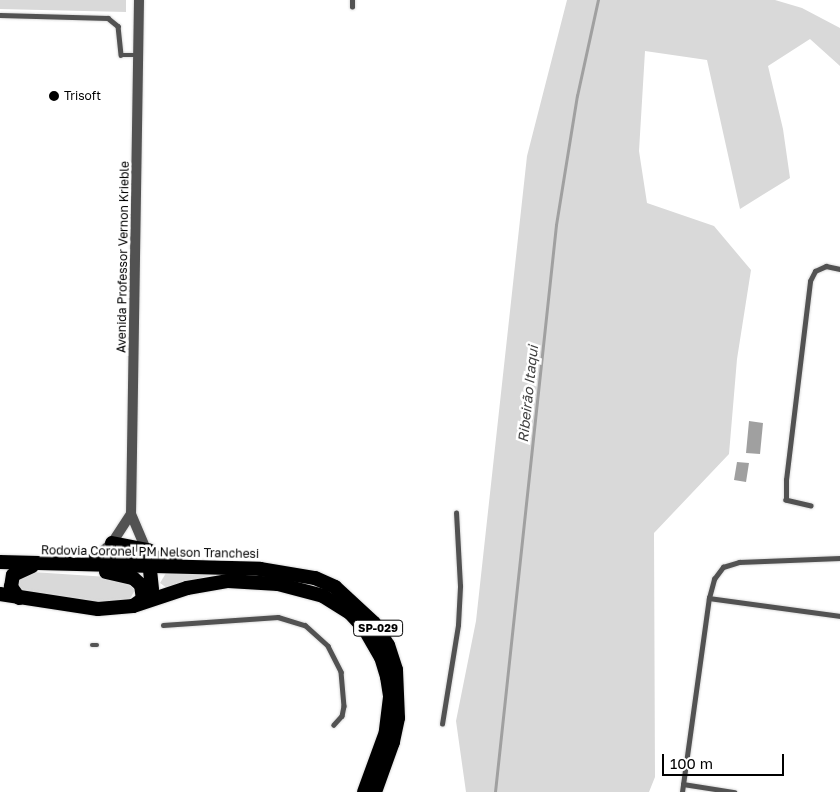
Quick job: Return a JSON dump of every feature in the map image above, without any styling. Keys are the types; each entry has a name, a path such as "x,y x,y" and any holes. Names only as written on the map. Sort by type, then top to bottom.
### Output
{"highway":[{"name":"SP-029","path":"112,543 148,557"},
{"name":"SP-029","path":"71,565 93,560 148,557 173,559 201,566"},
{"name":"Rodovia Coronel PM Nelson Tranchesi","path":"0,562 71,565 148,557 201,566 260,569 315,578 335,587 355,602 374,623 388,644 399,690 393,742 375,792"},
{"path":"138,602 152,589 148,557"},
{"name":"SP-029","path":"19,598 11,587 13,575 23,568 40,564"},
{"name":"SP-029","path":"71,565 133,578 141,585 138,602"},
{"name":"SP-029","path":"0,594 98,609 138,602 187,588 228,581 278,584 323,596 350,613 374,642 387,677 389,714 381,747 364,792"},
{"name":"SP-029","path":"356,792 389,714"}],"street":[{"name":"Avenida Professor Vernon Krieble","path":"140,0 131,514 148,557"},
{"path":"93,560 112,543 131,514"}],"lane":[{"path":"352,0 352,7"},
{"path":"0,14 108,18 118,26 121,55 139,55"},
{"path":"811,506 786,500 786,480 810,281 816,271 826,266 840,270"},
{"path":"442,724 458,625 460,586 456,513"},
{"path":"682,792 709,598 714,579 724,567 739,562 840,558"},
{"path":"709,598 840,616"},
{"path":"163,625 278,617 305,625 328,646 341,672 344,706 342,716 334,725"},
{"path":"683,784 734,792"}],"shaded area":[{"path":"0,0 126,0 126,12 0,9"},
{"path":"567,0 775,0 802,8 840,28 840,66 810,39 768,66 783,129 790,178 740,209 707,60 645,51 639,151 647,203 714,226 751,270 737,359 729,454 654,533 655,777 649,792 466,792 456,721 476,621 527,156"},
{"path":"749,421 763,423 760,454 746,453"},
{"path":"737,462 749,463 746,482 734,480"},
{"path":"32,572 108,577 126,582 135,590 129,601 84,602 20,590 17,584 20,574"},
{"path":"221,572 167,588 160,583 166,573"}],"waterway":[{"name":"Ribeirão Itaqui","path":"495,792 556,225 577,96 598,0"}],"place":[{"name":"Trisoft","path":"54,96"}]}
